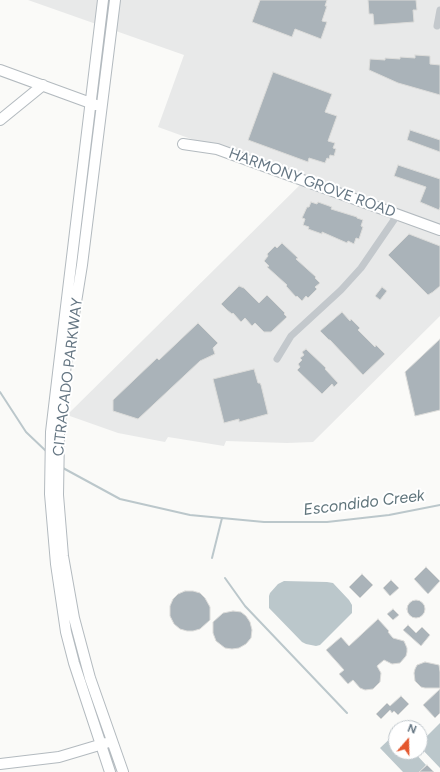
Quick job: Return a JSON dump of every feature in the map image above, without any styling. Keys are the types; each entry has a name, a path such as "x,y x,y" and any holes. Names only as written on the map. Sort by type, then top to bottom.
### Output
{"main road":[{"name":"CITRACADO PARKWAY","path":"103,0 90,103 55,433 58,495 56,564 66,632 74,663 110,772"},
{"name":"CITRACADO PARKWAY","path":"55,433 82,266 115,0"},
{"path":"0,70 101,107"},
{"path":"0,120 43,85"},
{"name":"HARMONY GROVE ROAD","path":"183,144 218,149 440,230"},
{"name":"CITRACADO PARKWAY","path":"56,529 76,625 90,678 123,772"},
{"path":"0,764 58,757 112,741"}],"street":[{"path":"437,26 440,10"},
{"path":"277,359 291,336 341,290 361,268 398,214"}],"shaded area":[{"path":"28,0 440,0 440,316 313,442 287,443 226,441 224,446 168,437 165,442 118,433 67,415 305,180 158,127 184,55"},
{"path":"284,581 333,583 349,600 352,605 352,613 320,645 316,646 306,644 302,642 269,608 270,593 278,584"},
{"path":"440,723 440,768 428,755 428,735"},
{"path":"388,740 388,756 380,748"},
{"path":"392,760 421,760 426,765 419,772 403,772"}],"building":[{"path":"260,0 327,0 325,6 327,6 322,21 327,22 321,39 295,29 292,37 252,22"},
{"path":"368,0 416,0 417,10 413,10 414,22 374,25 373,14 369,14"},
{"path":"415,55 430,56 430,64 440,65 440,95 398,83 369,70 370,59 400,59 400,57 415,58"},
{"path":"273,72 332,94 325,112 337,116 328,141 335,143 333,148 336,149 334,156 330,155 329,159 327,158 325,163 309,158 308,162 248,140"},
{"path":"410,130 440,140 440,152 407,140"},
{"path":"398,165 440,179 439,210 420,202 426,187 394,176"},
{"path":"311,202 317,204 318,202 332,207 331,209 363,220 361,226 363,227 359,239 356,238 354,244 348,241 347,243 322,232 322,234 308,229 309,227 303,225 305,219 302,218"},
{"path":"409,234 440,246 440,286 428,295 388,255"},
{"path":"282,243 298,258 296,259 316,277 315,278 320,283 315,287 317,289 308,298 306,296 302,301 297,296 296,297 286,286 287,285 267,267 269,266 264,261 268,256 267,254 275,246 277,248"},
{"path":"239,286 244,288 259,303 267,295 285,313 284,314 287,317 271,332 264,332 255,323 252,326 245,318 241,322 233,313 232,314 221,304"},
{"path":"382,287 387,291 380,300 375,296"},
{"path":"342,312 350,321 351,319 360,328 358,330 375,347 376,345 385,354 363,375 320,331"},
{"path":"198,323 218,343 213,348 215,354 200,361 138,419 113,411 113,400 157,358 159,360"},
{"path":"440,339 440,410 415,416 405,372"},
{"path":"306,349 326,368 325,369 338,383 334,387 332,384 322,394 297,370 300,367 298,364 302,360 300,358 304,355 302,352"},
{"path":"254,369 258,383 261,385 268,414 239,422 239,419 224,423 213,379"},
{"path":"426,567 440,581 428,594 414,579"},
{"path":"362,574 373,585 360,598 349,587"},
{"path":"391,580 399,588 390,596 383,588"},
{"path":"185,591 200,593 210,607 210,620 200,629 187,631 180,629 174,624 170,616 170,606 173,599 178,594"},
{"path":"416,600 422,603 425,609 422,615 416,618 410,615 407,609 410,603"},
{"path":"393,609 399,615 393,620 387,614"},
{"path":"233,611 241,612 246,616 250,622 252,630 251,638 246,644 239,648 232,649 225,648 216,641 213,633 213,622 223,613"},
{"path":"378,619 393,638 404,641 407,652 406,656 400,663 392,664 384,660 377,666 381,673 380,682 373,689 365,690 360,688 353,680 348,684 339,674 344,670 326,650 341,637 349,646"},
{"path":"408,625 416,633 422,627 430,635 421,646 403,630"},
{"path":"425,662 439,665 440,688 421,687 415,681 414,673 417,665"},
{"path":"440,689 440,713 435,718 423,705"},
{"path":"401,696 409,704 398,715 394,711 392,713 390,710 381,719 376,714 387,703 390,706"},
{"path":"427,765 434,772 419,772"}],"waterway":[{"name":"Escondido Creek","path":"0,392 26,432 47,452"},
{"name":"Escondido Creek","path":"63,468 120,499 190,515 264,522 327,522 389,515 440,505"},
{"path":"212,558 222,518"},
{"path":"225,578 245,606 347,713"}]}
